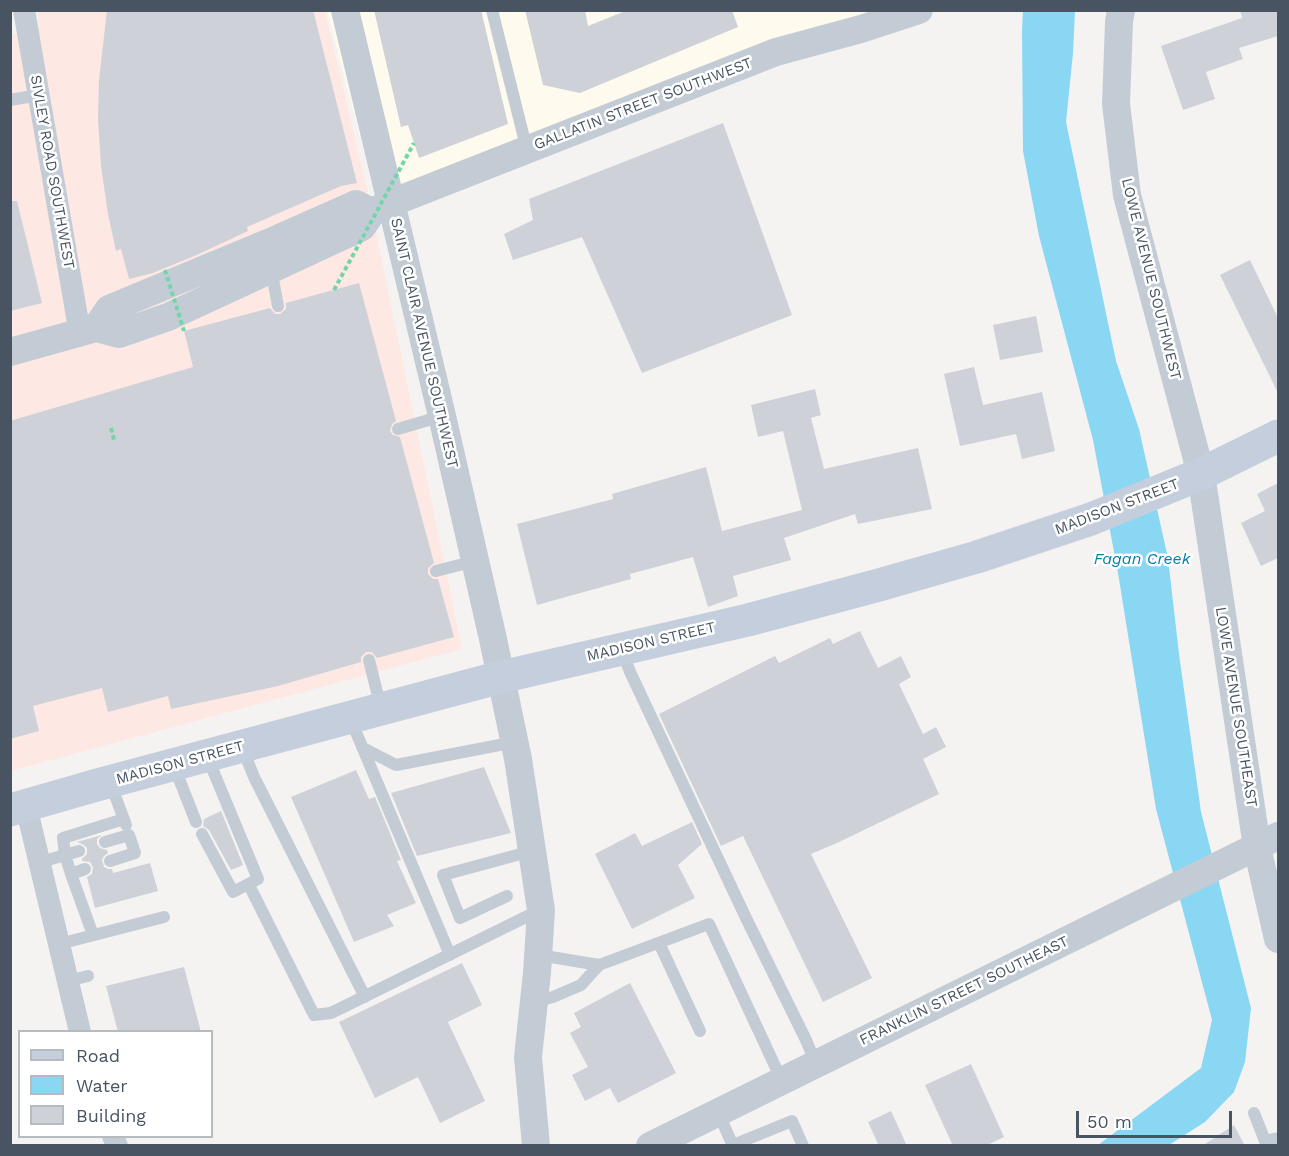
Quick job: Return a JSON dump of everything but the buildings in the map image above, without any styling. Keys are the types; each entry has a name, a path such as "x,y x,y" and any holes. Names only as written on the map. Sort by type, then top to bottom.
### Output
{"main road":[{"name":"MADISON STREET","path":"18,808 501,677 748,620 977,557 1091,519 1201,474 1278,436"}],"street":[{"name":"SAINT CLAIR AVENUE SOUTHWEST","path":"345,10 381,208 442,416 515,742 541,910 528,1057 536,1146"},
{"name":"GALLATIN STREET SOUTHWEST","path":"88,331 110,309 269,256 356,204 381,208 859,20 919,10"},
{"name":"LOWE AVENUE SOUTHWEST","path":"1121,10 1116,104 1127,195 1201,474"},
{"name":"SIVLEY ROAD SOUTHWEST","path":"20,19 39,95 88,331"},
{"path":"10,352 88,331 119,334 168,317 238,284 243,269 269,256"},
{"name":"LOWE AVENUE SOUTHEAST","path":"1201,474 1268,841 1278,939"},
{"path":"18,808 41,862 59,944 78,978 80,1030"},
{"name":"FRANKLIN STREET SOUTHEAST","path":"650,1146 1268,841"}],"lane":[{"path":"492,10 527,150"},
{"path":"10,100 39,95"},
{"path":"269,256 278,306"},
{"path":"398,429 442,416"},
{"path":"436,571 475,561"},
{"path":"620,649 816,1064"},
{"path":"369,660 363,748 450,955"},
{"path":"363,748 396,765 515,742"},
{"path":"242,746 254,777 365,997"},
{"path":"202,834 233,892 258,879 207,756"},
{"path":"173,765 196,822"},
{"path":"110,782 135,853 110,861"},
{"path":"93,935 65,855 63,838 124,819"},
{"path":"105,842 129,835"},
{"path":"41,862 79,851"},
{"path":"507,896 460,918 443,875 532,851"},
{"path":"71,874 85,869"},
{"path":"249,885 314,1015 331,1012 365,997 541,910"},
{"path":"59,944 164,917"},
{"path":"534,1002 581,985 599,965 709,924 782,1081"},
{"path":"659,943 700,1031"},
{"path":"538,956 599,965"},
{"path":"718,1112 733,1145 792,1121 803,1146"},
{"path":"1254,1113 1266,1144 1278,1138"}],"path":[{"path":"334,290 414,143"},
{"path":"165,270 184,331"},
{"path":"111,428 114,440"}],"shaded area":[{"path":"37,11 325,11 367,189 462,649 11,771 10,35 39,29"},
{"path":"327,11 925,11 391,203 374,189"}],"water":[{"name":"Fagan Creek","path":"1023,11 1075,11 1066,122 1116,361 1139,429 1168,558 1201,812 1251,1008 1245,1062 1234,1092 1205,1122 1169,1145 1098,1145 1201,1068 1212,1020 1156,809 1118,573 1093,440 1039,236 1023,151"}]}
